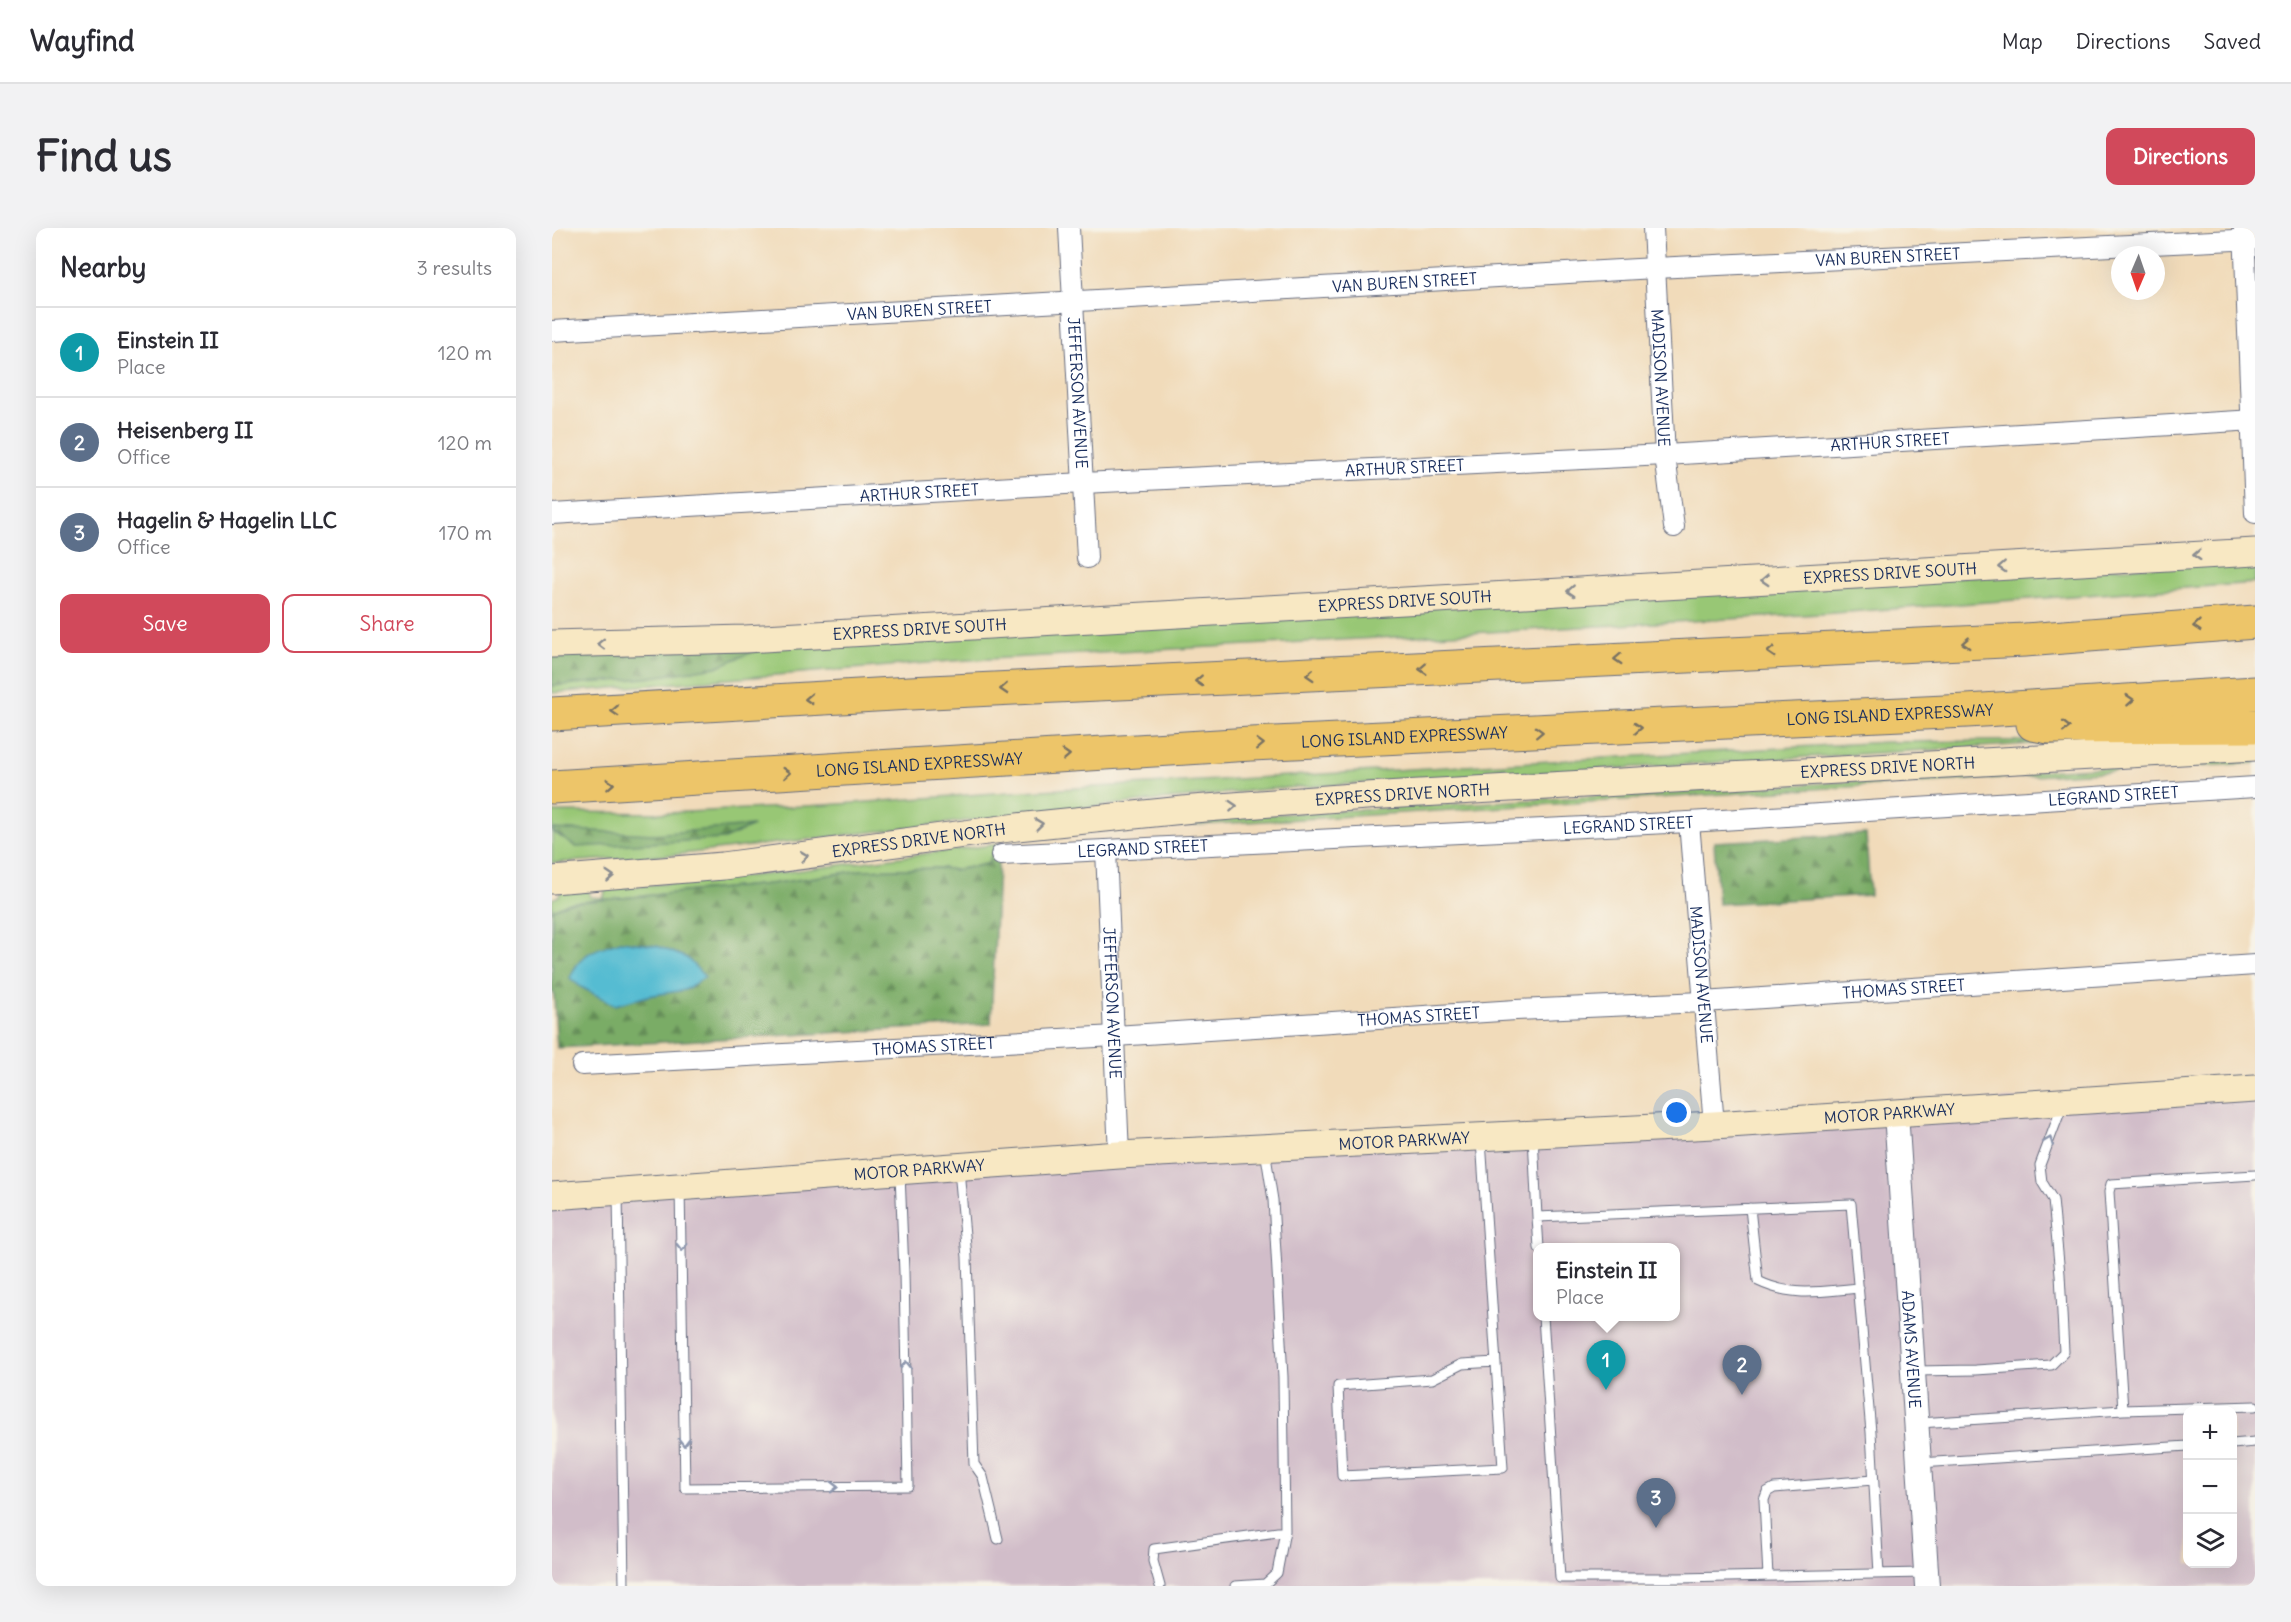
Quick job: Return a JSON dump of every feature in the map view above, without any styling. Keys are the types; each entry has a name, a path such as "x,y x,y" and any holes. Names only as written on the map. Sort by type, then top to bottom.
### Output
{"highway":[{"path":"2025,640 2191,604 2255,599"},
{"path":"552,714 921,693 2025,640 2255,622"},
{"name":"LONG ISLAND EXPRESSWAY","path":"552,787 1251,744 1967,711 2255,693"},
{"path":"1967,711 2049,727 2255,726"}],"main road":[{"name":"EXPRESS DRIVE SOUTH","path":"552,644 745,639 2255,552"},
{"name":"EXPRESS DRIVE NORTH","path":"552,880 734,865 1017,827 1217,807 1366,796 2255,747"},
{"name":"MOTOR PARKWAY","path":"552,1197 1119,1155 1714,1125 2255,1089"}],"street":[{"name":"JEFFERSON AVENUE","path":"1069,228 1087,558"},
{"name":"MADISON AVENUE","path":"1653,228 1665,455 1674,527"},
{"name":"VAN BUREN STREET","path":"552,331 2248,236"},
{"path":"2248,236 2255,513"},
{"name":"ARTHUR STREET","path":"552,514 1083,483 1665,455 2253,420"},
{"name":"LEGRAND STREET","path":"1001,855 1689,822 2255,787"},
{"name":"MADISON AVENUE","path":"1689,822 1714,1125"},
{"name":"JEFFERSON AVENUE","path":"1106,850 1119,1155"},
{"name":"THOMAS STREET","path":"582,1065 1115,1036 1516,1010 1703,1002 2255,965"},
{"name":"ADAMS AVENUE","path":"1896,1113 1927,1579"}],"lane":[{"path":"1913,1371 2051,1365 2064,1352 2053,1200 2042,1182 2040,1165 2064,1102"},
{"path":"1533,1134 1539,1243"},
{"path":"1481,1137 1496,1362 1503,1468 1342,1476 1338,1386 1432,1380 1462,1364 1496,1362"},
{"path":"1235,1586 1265,1584 1277,1573 1285,1531 1283,1377 1273,1200 1265,1148"},
{"path":"959,1167 967,1257 974,1464 983,1477 998,1539"},
{"path":"680,1188 685,1488 908,1486 904,1272 899,1172"},
{"path":"2123,1410 2109,1192 2111,1184 2255,1175"},
{"path":"618,1193 624,1586"},
{"path":"1537,1217 1851,1204 1874,1480 1879,1574"},
{"path":"1750,1208 1758,1281 1775,1289 1796,1293 1858,1288"},
{"path":"1543,1321 1560,1578 1879,1574 1927,1579"},
{"path":"1916,1424 2123,1410 2255,1406"},
{"path":"2237,1444 2255,1442"},
{"path":"1919,1463 2183,1446"},
{"path":"1768,1576 1764,1500 1767,1492 1773,1488 1874,1480"},
{"path":"1160,1586 1153,1562 1154,1549 1162,1546 1285,1531"}],"shaded area":[{"path":"2255,1083 2255,1586 552,1586 552,1196"}],"green space":[{"path":"2255,561 2255,583 1820,614 952,661 552,693 552,650"},
{"path":"767,646 716,667 646,678 552,686 552,652"},
{"path":"2097,740 1268,789 1053,811 673,855 552,863 552,812 668,813 825,805 1024,791 1885,742"},
{"path":"2255,759 2255,763 1163,827 1231,817"},
{"path":"753,826 724,839 576,847 552,831 552,829 653,834"},
{"path":"1866,834 1870,895 1718,904 1714,842"},
{"path":"999,844 987,864 955,870 941,868 862,870 770,884 568,903 552,911 552,899 559,896 560,892 589,891 590,897 604,898 605,889 771,874"},
{"path":"999,844 991,1024 557,1048 552,990 552,910 568,903 770,884 862,870 941,868 955,870 987,864"}],"water":[{"path":"621,941 657,946 687,958 705,977 685,990 648,996 615,1005 581,987 570,978 584,957 597,949"}],"place":[{"name":"Einstein II","path":"1606,1390"},
{"name":"Heisenberg II","path":"1742,1395"},
{"name":"Hagelin & Hagelin LLC","path":"1656,1528"}]}
